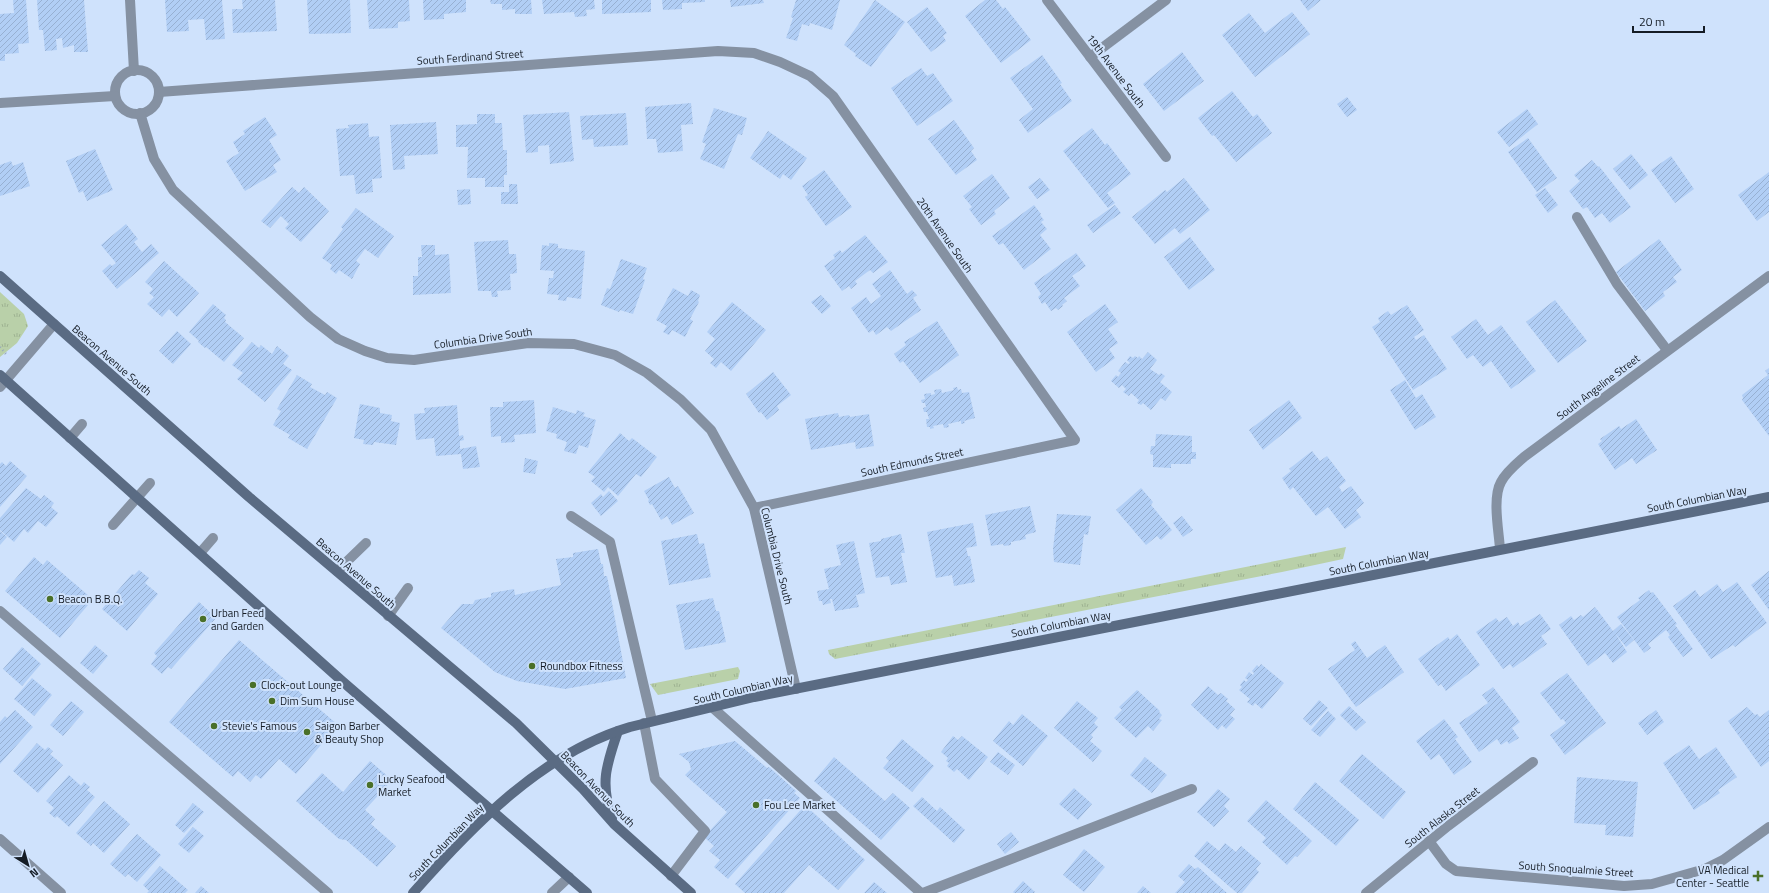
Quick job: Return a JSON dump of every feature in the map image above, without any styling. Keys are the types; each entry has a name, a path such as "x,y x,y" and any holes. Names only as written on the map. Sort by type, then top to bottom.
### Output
{"main road":[{"name":"Beacon Avenue South","path":"0,276 249,497 516,723 583,789 614,824 691,893"},
{"path":"2,380 70,438 342,681 587,893"},
{"name":"South Columbian Way","path":"413,893 460,841 492,811 556,763 587,744 618,731 648,722 713,708 754,697 1769,497"},
{"path":"614,824 607,803 605,783 612,749 618,731"}],"street":[{"path":"130,0 134,71"},
{"name":"19th Avenue South","path":"1047,0 1166,157"},
{"path":"1090,57 1166,0"},
{"name":"South Ferdinand Street","path":"159,92 718,51 754,53 780,62"},
{"name":"20th Avenue South","path":"780,62 810,76 833,96 1075,440"},
{"path":"134,71 141,71 151,75 157,84 159,92 158,100 153,107 145,113 140,114 131,113 125,110 115,96 117,85 121,78 134,71"},
{"path":"0,103 115,96"},
{"name":"Columbia Drive South","path":"140,114 154,159 173,190 310,317 338,339 365,351 387,358 414,360 528,343 574,344 615,355 647,373 681,400 711,430 754,508 796,689"},
{"path":"1577,217 1617,284 1667,350"},
{"name":"South Angeline Street","path":"1500,550 1497,496 1500,482 1511,469 1524,457 1667,350 1769,276"},
{"path":"2,380 54,324"},
{"path":"70,438 82,424"},
{"name":"South Edmunds Street","path":"754,508 1075,440"},
{"path":"113,525 150,483"},
{"path":"571,516 610,542 648,722 655,779 705,831 671,876"},
{"path":"200,554 213,538"},
{"path":"337,571 366,543"},
{"path":"388,616 408,588"},
{"path":"0,611 328,893"},
{"path":"713,708 922,893 1192,789"},
{"name":"South Alaska Street","path":"1366,893 1429,841 1534,762"},
{"name":"South Snoqualmie Street","path":"1429,841 1446,864 1456,871 1624,886 1652,884 1705,869 1724,860 1769,827"},
{"path":"0,839 61,893"},
{"path":"552,893 569,877"}],"path":[{"path":"0,347 6,354"}],"green space":[{"path":"0,292 24,314 28,326 17,343 0,357"},
{"path":"1346,547 1343,559 1282,572 835,659 829,654 828,650"},
{"path":"738,667 740,671 738,679 658,695 650,684"}],"building":[{"path":"13,0 26,0 29,43 18,44 19,53 5,54 5,61 0,61 0,14 14,13"},
{"path":"37,0 84,0 88,52 74,52 74,45 63,48 62,38 56,39 57,50 45,51 43,30 39,30"},
{"path":"165,0 222,0 225,39 206,40 204,19 188,20 189,31 167,32"},
{"path":"242,0 275,0 277,31 233,33 232,9 243,9"},
{"path":"307,0 350,0 351,33 309,34"},
{"path":"367,0 409,0 410,21 398,22 398,28 369,29"},
{"path":"423,0 466,0 466,12 444,14 444,19 424,20"},
{"path":"490,0 531,0 532,14 515,14 515,9 502,10 502,4 491,4"},
{"path":"542,0 594,0 595,9 586,10 587,16 575,17 574,12 544,14"},
{"path":"602,0 651,0 651,12 602,14"},
{"path":"662,0 705,0 705,2 682,3 682,9 663,10"},
{"path":"730,0 763,0 764,3 731,7"},
{"path":"796,0 840,0 832,30 810,23 809,26 802,24 797,41 786,38 793,18 791,17"},
{"path":"875,0 905,22 871,67 855,56 856,54 844,45"},
{"path":"985,0 996,0 1003,9 1005,7 1031,40 1001,63 965,16"},
{"path":"1300,0 1321,0 1308,11"},
{"path":"927,7 947,33 943,36 946,41 931,52 907,22"},
{"path":"1292,12 1310,34 1255,77 1222,35 1249,13 1265,33"},
{"path":"1182,52 1204,81 1164,111 1143,84"},
{"path":"1042,55 1062,83 1060,84 1072,101 1028,133 1019,120 1033,109 1010,78"},
{"path":"921,68 927,76 933,73 953,101 917,126 891,88"},
{"path":"1232,91 1253,117 1257,114 1272,133 1236,162 1198,118"},
{"path":"1347,97 1357,110 1347,117 1337,104"},
{"path":"691,103 693,124 681,125 683,151 658,153 656,139 647,139 645,107"},
{"path":"714,108 747,118 742,135 738,134 724,169 700,159 706,144 702,142"},
{"path":"1527,109 1538,124 1509,147 1497,132"},
{"path":"569,112 574,161 550,164 549,145 538,146 538,152 526,153 523,115"},
{"path":"626,113 628,145 594,147 593,139 582,140 580,116"},
{"path":"477,114 495,114 495,123 502,123 503,150 507,150 507,175 504,175 504,187 485,187 485,178 467,178 468,147 456,147 456,125 477,124"},
{"path":"265,117 277,135 269,140 281,160 273,165 277,172 245,191 226,161 239,153 233,142 245,134 243,131"},
{"path":"954,120 974,148 971,151 977,160 956,175 928,139"},
{"path":"436,122 438,154 404,156 405,169 393,170 390,125"},
{"path":"368,123 369,137 379,136 382,178 372,179 373,192 356,194 354,175 340,176 336,129 349,128 348,125"},
{"path":"1092,128 1105,145 1107,143 1131,174 1107,193 1115,203 1108,208 1063,151"},
{"path":"768,131 807,158 791,180 783,174 780,179 750,158"},
{"path":"1528,138 1557,178 1537,192 1508,152"},
{"path":"95,149 113,190 87,201 83,191 79,193 66,161"},
{"path":"1631,154 1648,175 1630,190 1613,169"},
{"path":"1671,156 1694,189 1675,203 1651,170"},
{"path":"1592,160 1598,167 1599,166 1631,207 1610,223 1602,213 1595,218 1587,207 1583,209 1569,191 1580,181 1574,175"},
{"path":"11,161 13,166 23,162 30,186 0,196 0,165"},
{"path":"824,170 852,207 826,226 805,197 808,195 802,186"},
{"path":"1769,172 1769,212 1757,221 1738,195"},
{"path":"992,174 1010,198 994,211 996,214 981,225 969,209 972,207 963,196"},
{"path":"1040,178 1050,190 1037,199 1028,187"},
{"path":"1184,178 1210,210 1180,234 1175,228 1155,244 1132,217 1165,190 1167,192"},
{"path":"509,184 517,184 518,204 501,204 501,192 509,192"},
{"path":"292,187 299,193 304,187 329,211 301,242 285,228 289,224 281,216 270,228 261,221"},
{"path":"1545,188 1558,205 1548,213 1535,195"},
{"path":"470,189 471,204 458,205 457,190"},
{"path":"1034,205 1044,220 1041,222 1047,229 1040,235 1051,249 1024,270 1003,243 999,245 992,236"},
{"path":"1115,205 1121,213 1093,233 1087,225"},
{"path":"356,208 394,236 378,258 365,249 356,261 360,264 352,279 339,270 336,274 330,269 332,265 322,258 343,229 341,227"},
{"path":"126,224 138,239 134,242 142,252 151,244 159,253 117,289 102,271 110,264 112,266 116,263 101,245"},
{"path":"865,235 888,262 873,273 870,270 855,281 857,284 851,289 849,286 842,291 824,266 835,258 833,255 840,250 842,253"},
{"path":"1190,237 1215,270 1189,290 1164,257"},
{"path":"1659,239 1682,270 1673,277 1677,282 1663,292 1665,296 1645,311 1616,272"},
{"path":"508,240 509,254 516,254 517,273 510,274 511,290 497,291 498,297 492,297 491,291 478,291 474,242"},
{"path":"549,243 558,244 558,248 585,251 581,299 567,297 566,301 558,300 559,295 547,294 549,278 553,278 554,271 540,270 542,245 549,246"},
{"path":"421,245 435,245 435,255 449,254 451,293 413,295 413,276 418,276 418,257 422,257"},
{"path":"1076,253 1086,266 1072,276 1080,286 1064,298 1067,301 1062,305 1063,306 1058,310 1056,308 1051,311 1045,302 1042,304 1038,297 1041,294 1034,283"},
{"path":"621,259 647,268 643,279 645,280 633,314 620,310 619,312 601,305 607,288 610,289"},
{"path":"164,261 199,293 177,317 169,309 162,317 147,304 154,297 149,293 153,289 145,282"},
{"path":"890,270 907,294 912,290 917,295 913,298 921,310 891,331 887,327 876,335 873,330 869,333 851,308 866,297 871,304 881,296 872,284"},
{"path":"673,288 688,296 691,290 700,295 699,302 690,319 693,321 685,337 672,330 669,335 663,332 667,326 656,320"},
{"path":"821,295 831,306 822,314 811,302"},
{"path":"1555,300 1587,341 1558,363 1526,322"},
{"path":"732,302 766,330 731,371 721,362 716,368 710,363 714,359 705,351 715,339 707,332"},
{"path":"213,304 226,315 224,318 226,320 225,322 244,338 224,362 198,342 199,341 189,332"},
{"path":"1105,304 1118,322 1108,329 1118,343 1109,349 1115,358 1096,372 1067,332"},
{"path":"1407,305 1424,330 1414,337 1416,340 1424,335 1447,369 1413,390 1372,327 1380,322 1378,318 1388,311 1391,315"},
{"path":"1476,319 1488,335 1501,325 1536,371 1511,389 1491,361 1483,367 1473,355 1467,359 1451,337"},
{"path":"937,321 959,355 920,383 903,361 900,363 894,354 906,345 904,342"},
{"path":"177,331 191,344 173,364 159,351"},
{"path":"252,342 259,348 261,345 272,354 277,346 289,356 283,364 292,370 265,402 237,379 243,373 232,365"},
{"path":"1148,352 1157,360 1150,369 1159,375 1161,373 1165,376 1160,382 1172,392 1165,401 1161,398 1151,410 1143,403 1141,405 1137,403 1139,400 1131,393 1129,396 1123,392 1126,389 1122,385 1119,388 1111,381 1116,375 1118,377 1121,373 1118,371 1125,362 1128,364 1130,363 1127,360 1130,356 1133,358 1135,356 1138,358 1139,356 1142,359"},
{"path":"1769,368 1769,436 1742,400 1742,395 1768,375 1765,371"},
{"path":"773,372 791,395 777,406 779,410 767,420 761,412 759,413 746,394"},
{"path":"297,375 312,384 310,387 325,395 327,392 337,398 307,449 288,438 290,435 273,425 281,411 277,409"},
{"path":"1405,380 1416,398 1422,394 1436,417 1415,430 1390,390"},
{"path":"957,387 958,390 961,389 962,393 969,392 975,418 964,421 965,423 961,424 961,421 948,424 949,427 944,428 943,424 933,426 934,428 930,429 930,427 927,427 926,419 929,419 927,412 924,412 923,408 926,407 925,403 922,403 921,400 925,399 924,394 935,394 934,390 941,389 942,393 954,390 953,388"},
{"path":"534,400 536,433 514,435 515,442 501,443 501,436 491,437 490,407 503,407 503,402"},
{"path":"1289,400 1302,418 1263,450 1249,430"},
{"path":"360,404 380,408 380,413 392,415 391,421 400,423 396,445 374,442 373,445 363,444 364,440 354,438"},
{"path":"457,405 459,436 463,435 464,440 460,441 460,449 476,446 480,467 463,469 461,454 436,456 434,438 416,440 414,414 425,413 424,408"},
{"path":"553,407 576,414 577,410 585,413 583,416 596,420 588,448 579,445 576,454 564,451 567,442 556,438 557,434 546,431"},
{"path":"838,413 839,417 869,414 874,446 856,449 855,442 811,450 805,419"},
{"path":"1636,419 1657,450 1636,464 1632,458 1615,470 1598,444 1602,441 1600,439 1619,426 1621,429"},
{"path":"620,433 629,441 632,438 657,457 641,477 636,474 618,496 608,487 604,492 591,481 595,477 588,472"},
{"path":"1156,434 1192,436 1192,452 1196,452 1196,459 1191,459 1191,464 1171,464 1171,468 1153,467 1153,455 1150,454 1151,446 1155,446"},
{"path":"1312,451 1320,461 1327,456 1346,481 1339,487 1342,492 1351,486 1364,503 1356,510 1361,517 1345,529 1328,507 1316,516 1293,487 1290,490 1282,478 1291,471 1289,469"},
{"path":"525,458 538,461 535,474 523,472"},
{"path":"10,461 27,476 0,507 0,464 2,462 6,466"},
{"path":"669,477 675,488 678,486 694,513 672,525 667,516 661,520 652,504 650,505 644,491"},
{"path":"26,488 41,499 44,495 54,503 51,507 58,513 46,527 38,521 28,533 24,529 14,542 0,530 0,518"},
{"path":"1141,488 1153,502 1151,505 1172,530 1161,540 1157,536 1146,545 1116,510"},
{"path":"609,491 618,501 601,516 591,503 601,494 603,497"},
{"path":"1030,506 1036,532 1025,535 1026,539 1011,542 1011,545 1004,546 1003,544 991,546 985,515"},
{"path":"1057,514 1091,516 1088,535 1084,534 1080,565 1054,562 1053,549"},
{"path":"1182,516 1193,530 1183,537 1173,523"},
{"path":"973,523 977,546 966,548 968,556 970,556 975,582 954,586 952,575 936,578 927,532"},
{"path":"0,531 7,537 0,545"},
{"path":"697,534 699,544 704,543 711,577 669,585 661,541"},
{"path":"901,534 905,553 901,553 907,582 891,585 889,576 876,578 869,543 881,541 881,539"},
{"path":"854,541 865,593 856,595 859,607 835,611 832,599 830,599 831,603 823,605 822,601 819,601 817,591 829,589 824,569 841,565 836,545"},
{"path":"598,549 601,564 603,564 604,576 607,576 626,678 565,689 517,681 495,672 441,628 462,604 473,604 475,600 491,597 491,593 514,589 515,595 561,585 556,559 573,557 573,553"},
{"name":"Beacon B.B.Q.","path":"34,557 43,565 47,560 89,596 84,602 88,605 60,638 5,591"},
{"path":"139,570 149,578 145,583 158,594 127,631 102,609 132,574 134,575"},
{"path":"1769,571 1769,610 1751,585"},
{"path":"1737,582 1767,623 1735,647 1733,645 1711,659 1673,606 1695,590 1700,597 1717,584 1723,592"},
{"path":"1649,590 1651,593 1653,592 1677,624 1675,625 1693,649 1683,657 1668,637 1670,635 1666,630 1648,644 1651,648 1644,653 1617,617 1640,600 1638,598"},
{"path":"713,598 716,611 719,611 726,642 685,650 676,605"},
{"path":"199,602 216,618 171,669 168,667 162,674 151,664 157,656 154,653"},
{"path":"1595,607 1613,631 1621,624 1634,640 1626,647 1615,633 1627,652 1613,663 1605,653 1588,666 1559,625 1571,616 1574,620 1581,615 1583,617"},
{"path":"1540,614 1551,629 1541,636 1547,644 1513,668 1510,664 1503,669 1476,632 1496,618 1499,622 1507,617 1513,626 1518,622 1520,626"},
{"path":"1457,634 1480,665 1446,691 1441,684 1438,686 1418,659 1448,637 1450,640"},
{"path":"239,640 338,725 296,774 279,759 261,779 256,775 250,782 238,771 233,777 169,722"},
{"path":"1355,641 1367,658 1385,645 1404,672 1356,707 1328,669 1355,650 1351,644"},
{"path":"95,645 108,656 93,674 80,663"},
{"path":"22,647 41,664 22,686 3,669"},
{"path":"1261,664 1284,683 1262,709 1255,703 1253,706 1247,702 1250,699 1239,690 1242,687 1240,685 1244,680 1246,682 1248,680 1245,678 1249,672 1253,675 1254,673 1252,671 1257,665 1259,667"},
{"path":"1567,673 1606,723 1565,755 1550,735 1566,723 1563,719 1561,720 1540,693"},
{"path":"32,678 52,695 34,716 14,699"},
{"path":"1208,686 1218,695 1221,693 1228,699 1226,701 1235,709 1230,715 1235,719 1226,729 1222,725 1218,730 1191,705"},
{"path":"1493,687 1520,722 1512,728 1519,738 1509,744 1507,741 1501,745 1497,739 1479,752 1459,723 1488,703 1482,695"},
{"path":"1137,690 1160,711 1159,712 1162,715 1159,719 1162,720 1153,731 1148,726 1136,738 1114,718 1122,710 1119,707"},
{"path":"1319,700 1328,708 1311,726 1303,719"},
{"path":"71,701 84,712 63,736 50,725"},
{"path":"1077,701 1098,718 1094,723 1098,727 1091,735 1093,737 1090,741 1102,751 1093,762 1054,728"},
{"path":"1349,706 1366,722 1356,731 1340,715"},
{"path":"1747,707 1755,715 1757,714 1760,717 1769,710 1769,761 1761,767 1728,721"},
{"path":"15,710 33,727 0,764 0,722 5,716 7,718"},
{"path":"1656,710 1664,722 1647,735 1638,723"},
{"path":"1328,711 1336,719 1320,737 1311,730"},
{"path":"1022,714 1048,736 1023,766 993,741 1009,721 1013,725"},
{"path":"1444,719 1458,737 1455,739 1472,762 1454,775 1439,754 1431,760 1416,741"},
{"path":"953,736 958,740 962,736 988,757 969,780 957,769 954,772 947,766 949,763 946,761 948,758 941,752"},
{"path":"902,739 934,766 912,792 883,768 889,761 886,758"},
{"name":"Fou Lee Market","path":"735,741 767,768 769,767 796,791 794,793 800,798 728,879 714,867 720,860 709,851 714,846 704,837 727,812 685,775 691,769 689,762 679,754"},
{"path":"37,743 45,750 48,747 53,751 50,754 63,765 38,793 13,771"},
{"path":"1689,745 1699,759 1716,747 1737,777 1718,790 1720,793 1694,810 1663,763"},
{"path":"998,752 1015,765 1008,775 990,762"},
{"path":"1362,754 1406,792 1383,819 1339,781"},
{"path":"834,757 885,801 893,793 910,808 881,840 814,781"},
{"path":"1145,757 1167,775 1152,793 1130,775"},
{"path":"370,761 392,780 365,810 375,819 371,824 396,846 377,867 346,840 339,839 296,801 322,773 343,792"},
{"path":"69,775 81,786 84,782 90,787 87,790 95,797 69,827 57,816 55,818 49,813 54,808 46,801"},
{"path":"1577,777 1638,782 1633,837 1605,835 1606,825 1574,823"},
{"path":"1315,782 1359,820 1336,846 1293,809"},
{"path":"1074,788 1092,804 1078,820 1059,804"},
{"path":"1218,789 1230,799 1224,806 1229,811 1214,827 1197,812"},
{"path":"922,797 937,811 940,807 965,830 954,843 913,806"},
{"path":"1266,800 1312,841 1287,865 1262,842 1266,838 1247,821"},
{"path":"104,801 130,824 104,853 93,843 91,846 76,833"},
{"path":"193,803 204,812 184,833 175,825"},
{"path":"805,805 865,860 838,890 809,865 784,893 745,893 735,884"},
{"path":"193,827 204,836 189,853 178,844"},
{"path":"1011,832 1019,842 1005,854 997,844"},
{"path":"137,834 161,855 137,882 128,874 125,877 110,864"},
{"path":"1207,841 1219,851 1225,843 1236,852 1241,846 1261,863 1256,869 1259,872 1242,893 1237,893 1194,856"},
{"path":"1084,849 1105,867 1084,892 1063,875"},
{"path":"1189,864 1195,869 1198,867 1227,893 1175,893 1185,882 1178,876"},
{"path":"160,866 188,890 185,893 147,893 149,891 143,885"},
{"path":"1023,881 1035,892 1034,893 1013,892"},
{"path":"874,882 887,893 864,893"},
{"path":"201,886 209,893 195,893"},
{"path":"1143,886 1151,893 1137,893"}],"place":[{"name":"Beacon B.B.Q.","path":"50,599"},
{"name":"Urban Feed and Garden","path":"203,619"},
{"name":"Roundbox Fitness","path":"532,666"},
{"name":"Clock-out Lounge","path":"253,685"},
{"name":"Dim Sum House","path":"272,701"},
{"name":"Stevie's Famous","path":"214,726"},
{"name":"Saigon Barber & Beauty Shop","path":"307,732"},
{"name":"Lucky Seafood Market","path":"370,785"},
{"name":"Fou Lee Market","path":"756,805"},
{"name":"VA Medical Center - Seattle","path":"1758,876"}]}
